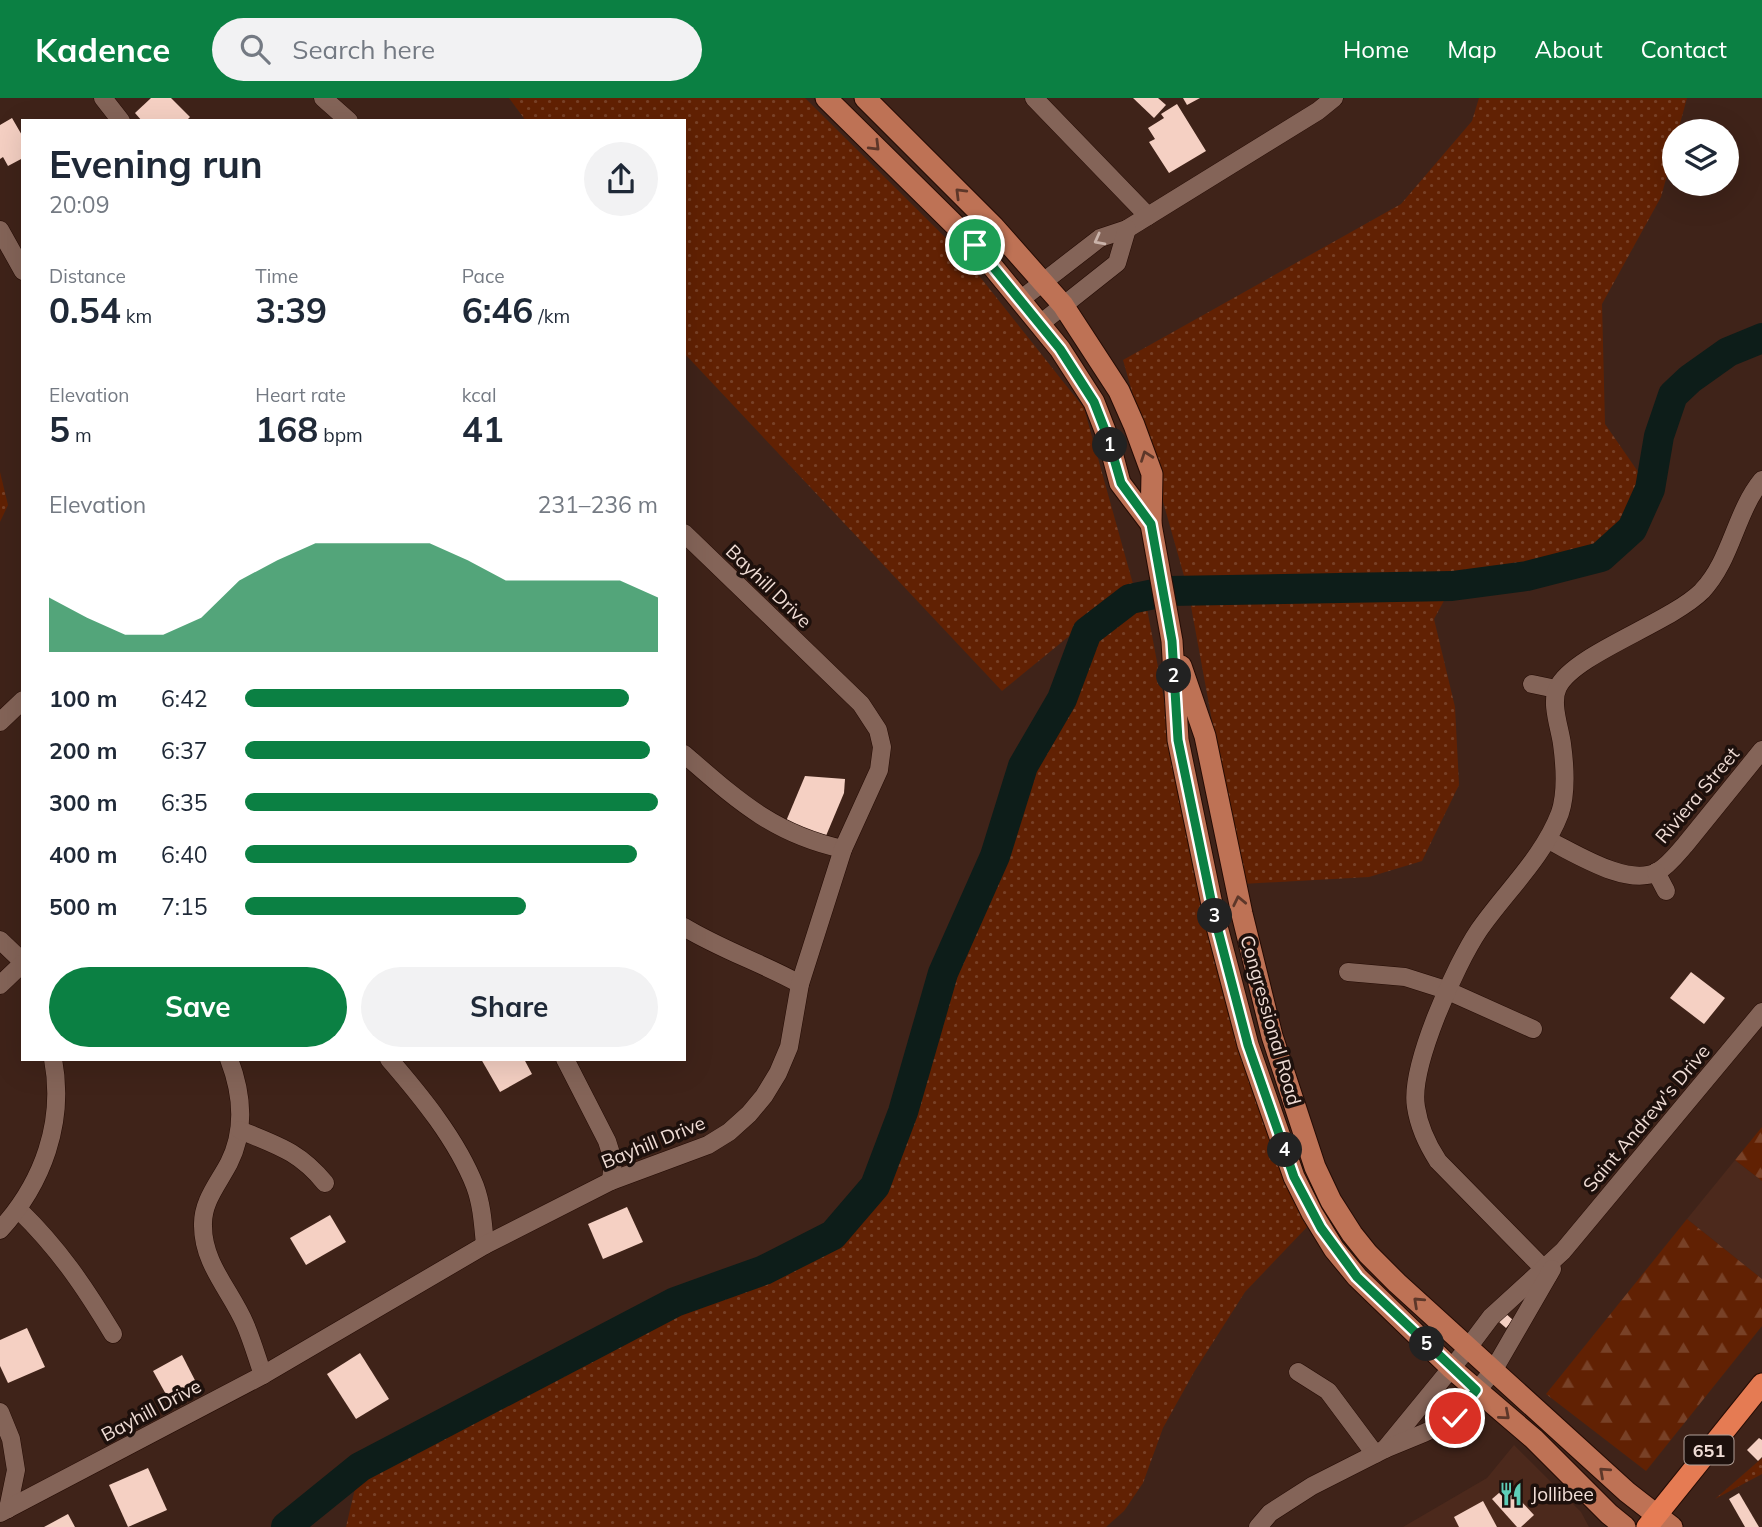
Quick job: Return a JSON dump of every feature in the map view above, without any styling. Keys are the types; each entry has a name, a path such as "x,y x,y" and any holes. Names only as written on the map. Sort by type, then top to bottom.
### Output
{"highway":[{"name":"651","path":"1659,1523 1762,1384"}],"main road":[{"name":"Congressional Road","path":"826,98 975,245 1060,349 1094,402 1121,483 1151,524"},
{"name":"Congressional Road","path":"864,98 994,227 1063,305 1119,391 1135,425 1152,474 1151,524 1172,638 1205,736 1242,914 1272,1036 1315,1167 1340,1216 1368,1254 1467,1349 1659,1523"},
{"name":"Congressional Road","path":"1172,638 1178,740 1215,919 1248,1045 1294,1177 1321,1228 1357,1277 1451,1368 1534,1439 1608,1514 1625,1527"}],"street":[{"path":"103,98 119,119"},
{"path":"323,98 347,119"},
{"path":"1034,98 1148,216"},
{"path":"1020,300 1100,238 1127,229 1318,111 1334,98"},
{"path":"1040,324 1117,263 1127,229"},
{"path":"0,230 21,267"},
{"path":"1546,1271 1438,1160 1427,1145 1415,1105 1419,1074 1446,990 1479,930 1548,840 1561,810 1565,776 1556,689 1565,676 1581,664 1680,608 1702,590 1720,565 1733,540 1742,511 1762,480"},
{"name":"Bayhill Drive","path":"4,1511 262,1375 485,1245 611,1181 708,1145 729,1132 764,1096 778,1073 789,1046 800,984 843,849 879,769 882,747 878,730 861,704 686,535"},
{"path":"1532,684 1556,689"},
{"path":"0,722 21,702"},
{"name":"Riviera Street","path":"1548,840 1621,874 1640,876 1656,872 1678,853 1762,750"},
{"path":"686,756 749,809 781,828 817,843 843,849"},
{"path":"1656,872 1666,891"},
{"path":"686,928 714,945 776,970 800,984"},
{"path":"0,940 21,960"},
{"path":"0,985 21,964"},
{"path":"1348,972 1405,977 1446,990 1533,1029"},
{"name":"Saint Andrew's Drive","path":"1380,1451 1467,1349 1490,1317 1546,1271 1762,1012"},
{"path":"0,1230 19,1210 36,1181 48,1149 56,1115 57,1082 53,1061"},
{"path":"230,1061 238,1088 240,1130 229,1162 206,1202 202,1224 211,1262 245,1323 262,1375"},
{"path":"391,1061 447,1136 474,1185 483,1214 485,1245"},
{"path":"566,1061 607,1140 613,1160 611,1181"},
{"path":"240,1130 294,1153 313,1168 325,1183"},
{"path":"19,1210 47,1237 69,1264 113,1334"},
{"name":"Saint Andrew's Drive","path":"1258,1527 1270,1513 1295,1496 1380,1451 1455,1418 1493,1371 1546,1271"},
{"path":"1298,1372 1328,1391 1380,1451"},
{"path":"0,1412 11,1439 16,1471 4,1511"}],"shaded area":[{"path":"1735,1160 1762,1181 1762,1279 1687,1219"},
{"name":"Jollibee","path":"1514,1445 1581,1512 1589,1527 1403,1527 1487,1478"}],"green space":[{"path":"509,98 805,98 961,253 1084,408 1133,584 1002,691 686,355 686,119 525,119"},
{"path":"1479,98 1687,98 1681,119 1662,119 1661,197 1602,304 1605,424 1650,489 1632,529 1601,557 1527,576 1452,586 1434,619 1455,707 1459,785 1422,861 1369,877 1242,884 1188,590 1123,360 1401,204 1472,121"},
{"path":"0,472 8,505 0,522"},
{"path":"1125,596 1145,598 1204,912 1228,1001 1307,1227 1245,1292 1194,1372 1163,1428 1143,1483 1124,1511 1106,1527 346,1527 360,1467 675,1302 764,1270 833,1235 875,1186 903,1112 943,973 995,857 1023,766 1062,699 1087,632"},
{"path":"1762,1127 1762,1181 1735,1160"},
{"path":"1687,1219 1762,1279 1762,1326 1646,1471 1546,1394"},
{"path":"1762,1458 1762,1474 1715,1499"}],"building":[{"path":"151,98 171,98 190,117 140,119 135,113"},
{"path":"1133,98 1158,98 1166,105 1154,118"},
{"path":"1183,98 1200,98 1187,105"},
{"path":"1177,104 1206,151 1169,173 1149,142 1155,139 1148,128 1164,118 1161,114"},
{"path":"12,118 21,134 21,159 8,166 3,157 0,159 0,125"},
{"path":"805,776 845,779 844,793 823,843 784,826"},
{"path":"1691,972 1725,998 1704,1024 1670,998"},
{"path":"482,1061 525,1061 532,1074 500,1092"},
{"path":"627,1207 643,1242 603,1259 588,1224"},
{"path":"330,1215 346,1242 306,1265 290,1238"},
{"path":"1505,1313 1513,1320 1506,1328 1498,1321"},
{"path":"27,1328 45,1367 8,1383 0,1366 0,1340"},
{"path":"360,1353 389,1399 356,1419 327,1374"},
{"path":"182,1355 201,1392 173,1407 153,1371"},
{"path":"1437,1400 1447,1408 1440,1417 1430,1409"},
{"path":"1759,1438 1762,1440 1762,1457 1758,1461 1747,1450"},
{"path":"148,1468 167,1510 128,1527 109,1485"},
{"path":"1507,1486 1534,1515 1521,1527 1517,1527 1492,1499"},
{"path":"1739,1493 1759,1527 1745,1527 1729,1499"},
{"path":"1483,1501 1497,1527 1459,1527 1454,1517"},
{"path":"68,1514 75,1527 44,1527"}],"waterway":[{"path":"286,1527 360,1467 675,1302 764,1270 833,1235 875,1186 903,1112 943,973 995,856 1023,766 1062,699 1087,632 1130,599 1169,591 1452,586 1527,576 1601,557 1632,529 1650,489 1659,436 1673,395 1690,379 1728,352 1762,338"}],"place":[{"name":"Jollibee","path":"1511,1494"}],"route":[{"path":"975,245 1060,349 1094,402 1121,483 1151,524 1172,641 1178,740 1215,919 1248,1045 1294,1177 1334,1249 1357,1277 1476,1390 1455,1418"}]}
